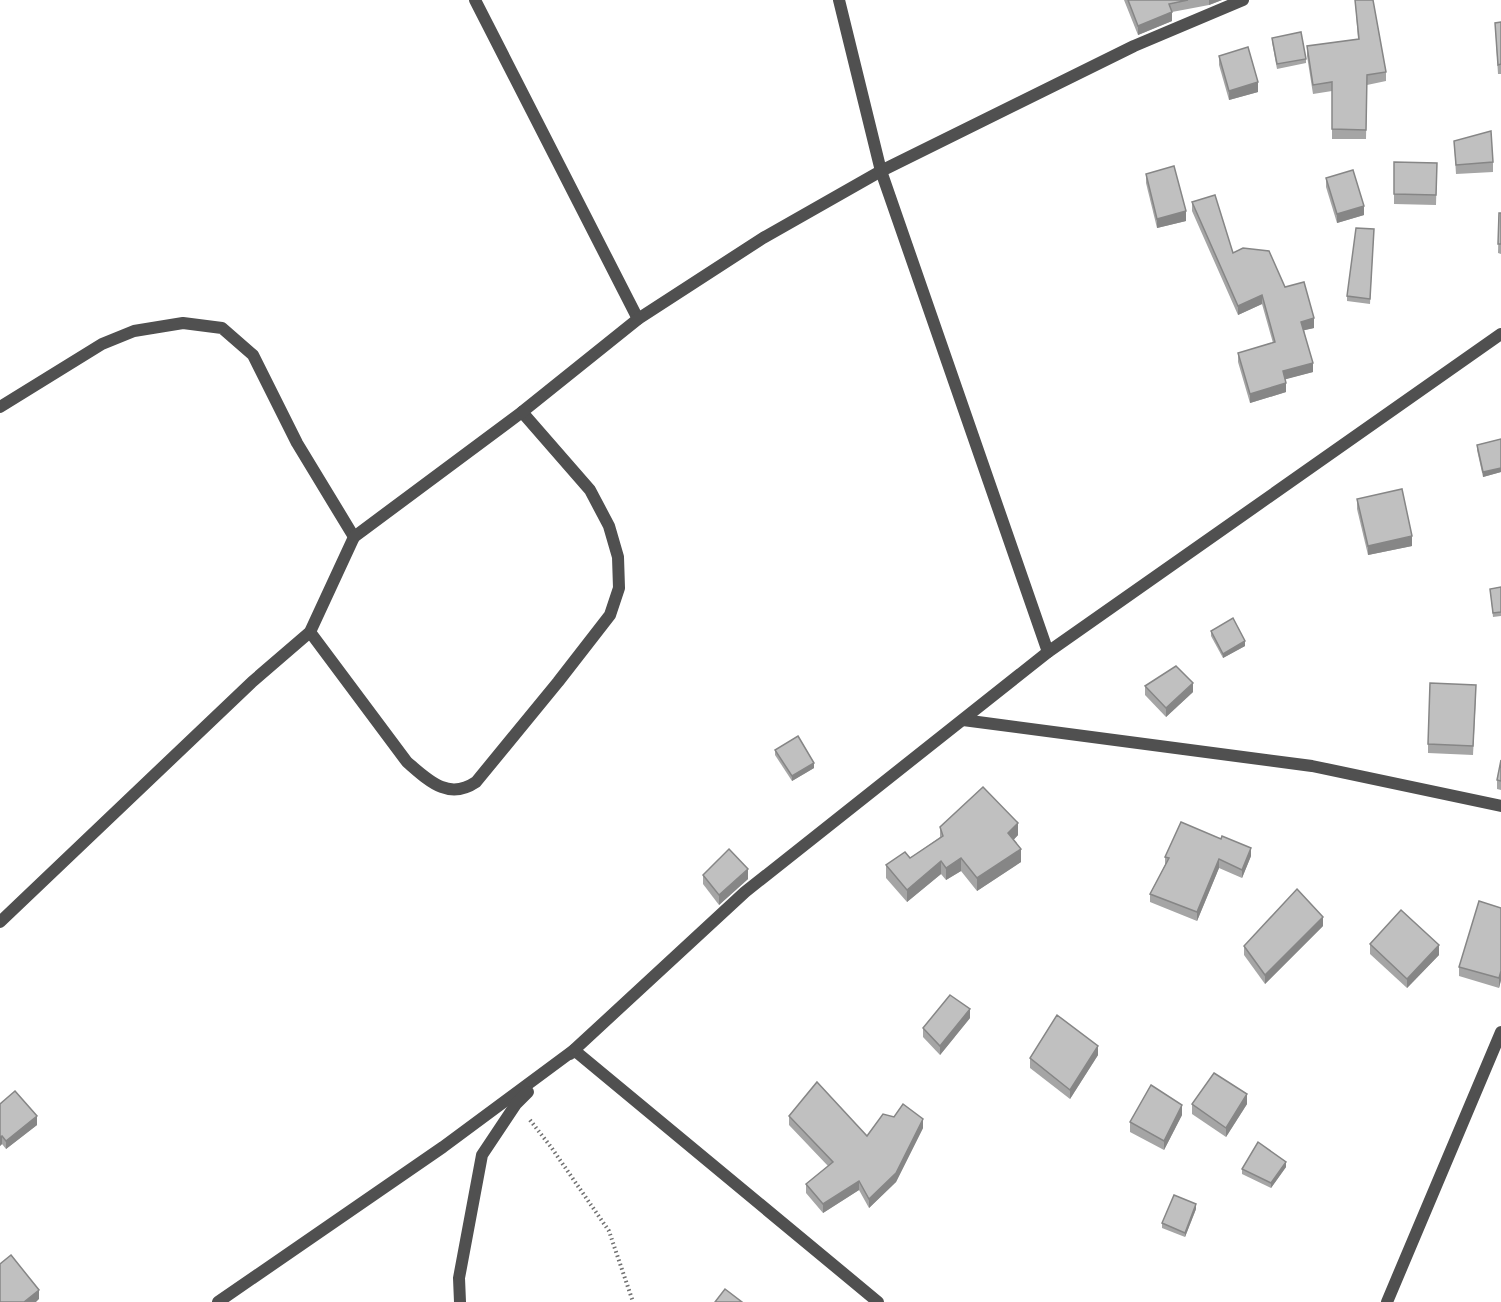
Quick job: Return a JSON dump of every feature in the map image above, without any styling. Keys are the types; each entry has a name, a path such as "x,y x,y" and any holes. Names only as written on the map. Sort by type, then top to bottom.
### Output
{"street":[{"path":"475,0 638,319"},
{"path":"839,0 881,171 1048,652"},
{"path":"0,922 252,682 310,632 354,537 522,412 638,319 763,238 881,171 1134,46 1243,0"},
{"path":"0,407 102,344 134,332 183,323 222,328 253,355 297,443 354,537"},
{"path":"460,1302 459,1278 482,1155 516,1104 574,1050 745,892 1048,652 1501,334"},
{"path":"310,632 407,762 440,788 466,789 476,782 610,615 619,588 618,557 609,526 590,490 522,412"},
{"path":"963,720 1312,766 1501,806"},
{"path":"1387,1302 1501,1032"},
{"path":"218,1302 443,1148 574,1050"},
{"path":"574,1050 878,1302"}],"path":[{"path":"516,1104 551,1147 609,1231 633,1302"}],"building":[{"path":"1128,0 1188,0 1169,4 1172,12 1138,26"},
{"path":"1355,0 1373,0 1386,72 1367,75 1366,130 1332,129 1332,82 1313,85 1307,46 1359,39"},
{"path":"1501,22 1501,64 1498,65 1495,23"},
{"path":"1301,32 1306,59 1277,64 1272,38"},
{"path":"1248,47 1258,82 1229,91 1219,56"},
{"path":"1491,131 1493,162 1456,165 1454,141"},
{"path":"1394,162 1437,163 1436,195 1394,194"},
{"path":"1174,166 1186,211 1157,219 1146,174"},
{"path":"1353,170 1364,206 1337,214 1326,178"},
{"path":"1215,195 1233,253 1243,248 1269,251 1285,287 1304,282 1314,318 1301,322 1313,363 1283,371 1286,383 1250,394 1238,353 1275,342 1262,295 1238,306 1192,202"},
{"path":"1499,213 1501,213 1501,244 1498,244"},
{"path":"1356,228 1374,229 1370,299 1347,296"},
{"path":"1501,439 1501,468 1483,472 1477,445"},
{"path":"1402,489 1412,536 1368,546 1357,499"},
{"path":"1501,587 1501,612 1493,613 1490,589"},
{"path":"1233,618 1245,641 1223,654 1211,631"},
{"path":"1176,666 1193,683 1166,708 1145,686"},
{"path":"1430,683 1476,685 1473,746 1428,744"},
{"path":"798,736 814,763 792,776 775,750"},
{"path":"1501,760 1501,781 1497,780"},
{"path":"983,787 1018,823 1008,833 1021,849 977,878 961,858 946,868 941,861 907,890 886,865 905,852 910,858 943,836 940,827"},
{"path":"1181,822 1221,839 1222,836 1251,848 1242,870 1219,859 1197,912 1150,894 1169,858 1165,857"},
{"path":"729,849 748,869 719,895 703,875"},
{"path":"1297,889 1323,917 1265,975 1244,946"},
{"path":"1479,901 1501,908 1499,978 1459,967"},
{"path":"1401,910 1439,945 1407,979 1370,944"},
{"path":"950,995 970,1009 940,1046 923,1028"},
{"path":"1057,1015 1098,1046 1070,1090 1030,1058"},
{"path":"1214,1073 1247,1094 1226,1128 1192,1104"},
{"path":"817,1082 867,1136 883,1114 894,1117 903,1104 923,1119 896,1173 869,1199 859,1181 823,1204 806,1184 833,1162 789,1116"},
{"path":"1151,1085 1182,1105 1164,1141 1130,1122"},
{"path":"15,1091 37,1116 6,1141 2,1136 0,1137 0,1104"},
{"path":"1258,1142 1286,1162 1271,1183 1242,1169"},
{"path":"1174,1195 1196,1204 1185,1233 1162,1223"},
{"path":"11,1255 39,1290 24,1302 0,1302 0,1264"},
{"path":"725,1289 742,1302 715,1302"}]}
